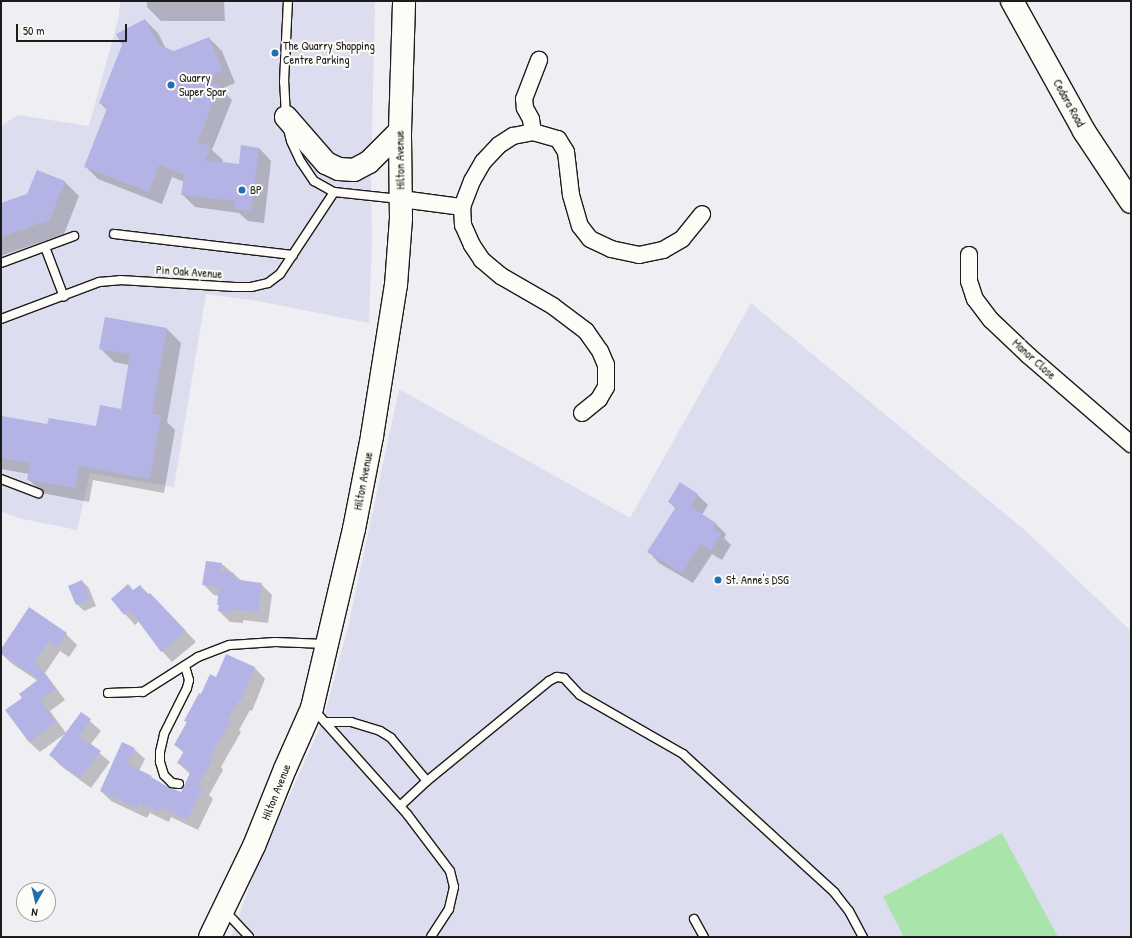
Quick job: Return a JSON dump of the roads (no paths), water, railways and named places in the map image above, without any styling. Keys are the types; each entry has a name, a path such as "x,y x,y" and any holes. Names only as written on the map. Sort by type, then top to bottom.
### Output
{"street":[{"name":"Hilton Avenue","path":"210,937 254,846 285,769 318,715 327,644 354,529 377,405 396,285 401,199 400,131 404,1"},
{"name":"Cedara Road","path":"1012,1 1084,131 1131,202"},
{"path":"533,132 531,119 525,108 524,99 539,60"},
{"path":"286,117 326,163 339,169 354,170 369,162 400,131"},
{"path":"582,413 599,399 606,387 608,375 606,365 600,351 586,331 553,306 501,276 482,260 472,245 463,225 462,207 472,181 483,162 499,146 513,136 533,132 558,139 566,152 572,195 580,226 590,239 611,249 639,255 663,250 682,239 702,214"},
{"path":"401,199 462,207"},
{"name":"Manor Close","path":"970,255 969,281 975,299 991,320 1131,444"}],"lane":[{"path":"288,1 284,82 286,117 291,142 301,162 314,182 334,192 401,199"},
{"name":"Pin Oak Avenue","path":"1,319 64,297 99,282 120,280 251,287 268,283 280,274 334,192"},
{"path":"114,234 293,255"},
{"path":"1,263 74,236"},
{"path":"45,247 64,297"},
{"path":"1,479 38,492"},
{"path":"108,693 143,692 198,657 230,645 275,642 327,644"},
{"path":"179,784 172,782 164,775 160,762 160,752 164,734 187,688 189,680 185,666"},
{"path":"400,806 427,781 550,681 557,677 564,678 580,695 683,754 834,892 849,911 863,937"},
{"path":"318,715 351,722 380,731 391,738 427,781"},
{"path":"318,715 400,806 450,870 454,887 449,909 431,937"},
{"path":"223,909 249,937"},
{"path":"694,919 704,937"}],"place":[{"name":"The Quarry Shopping Centre Parking","path":"275,53"},
{"name":"Quarry Super Spar","path":"171,85"},
{"name":"BP","path":"242,190"},
{"name":"St. Anne's DSG","path":"718,580"}]}
